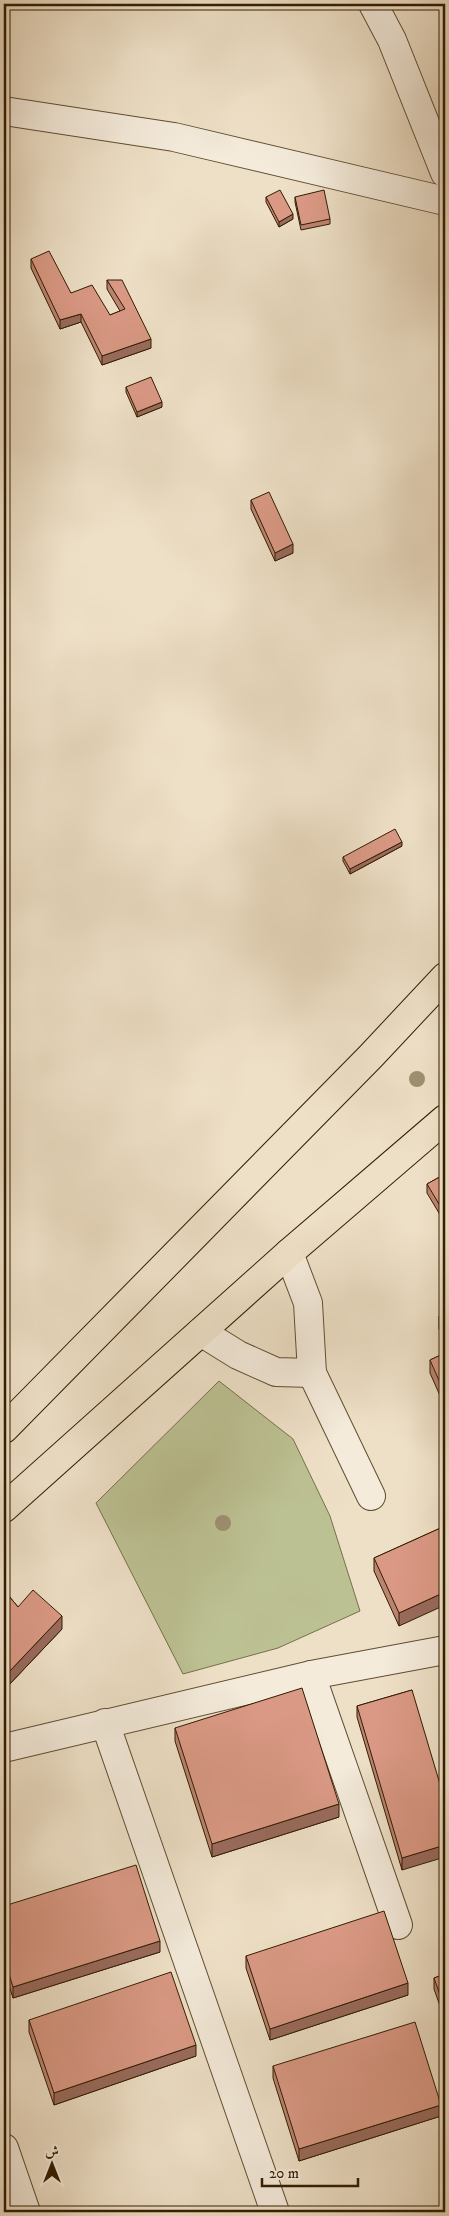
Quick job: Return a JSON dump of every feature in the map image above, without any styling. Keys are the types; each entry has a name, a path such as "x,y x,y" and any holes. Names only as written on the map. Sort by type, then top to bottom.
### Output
{"highway":[{"path":"4,1428 371,1056 445,978"},
{"path":"4,1508 289,1253 445,1119"}],"street":[{"path":"373,4 392,40 445,173"},
{"path":"4,111 174,137 445,201"},
{"path":"289,1253 308,1303 312,1373 371,1496"},
{"path":"201,1332 238,1355 276,1372 312,1373"},
{"path":"4,1748 311,1675 445,1650"},
{"path":"311,1675 398,1925"},
{"path":"104,1723 275,2212"},
{"path":"4,2148 26,2212"}],"green space":[{"path":"219,1381 293,1439 330,1516 360,1611 278,1648 183,1674 96,1503"}],"building":[{"path":"280,190 293,214 279,222 266,197"},
{"path":"324,190 330,219 301,225 295,197"},
{"path":"49,251 71,293 92,285 110,315 125,309 107,280 122,280 151,339 102,356 81,314 60,320 31,259"},
{"path":"151,377 162,402 137,412 126,387"},
{"path":"269,492 293,544 275,553 251,500"},
{"path":"395,829 402,842 350,869 343,857"},
{"path":"445,1174 445,1214 427,1184"},
{"path":"445,1313 445,1331 439,1316"},
{"path":"445,1353 445,1394 430,1360"},
{"path":"445,1526 445,1592 399,1613 374,1558"},
{"path":"4,1590 18,1607 33,1590 62,1616 7,1674 4,1670"},
{"path":"302,1688 339,1804 212,1844 175,1728"},
{"path":"412,1690 445,1801 445,1845 402,1858 357,1706"},
{"path":"136,1865 160,1941 13,1987 4,1958 4,1906"},
{"path":"384,1911 408,1983 270,2029 246,1956"},
{"path":"171,1972 196,2045 54,2093 29,2020"},
{"path":"445,1974 445,2009 434,1978"},
{"path":"415,2022 441,2105 299,2149 273,2066"}]}
